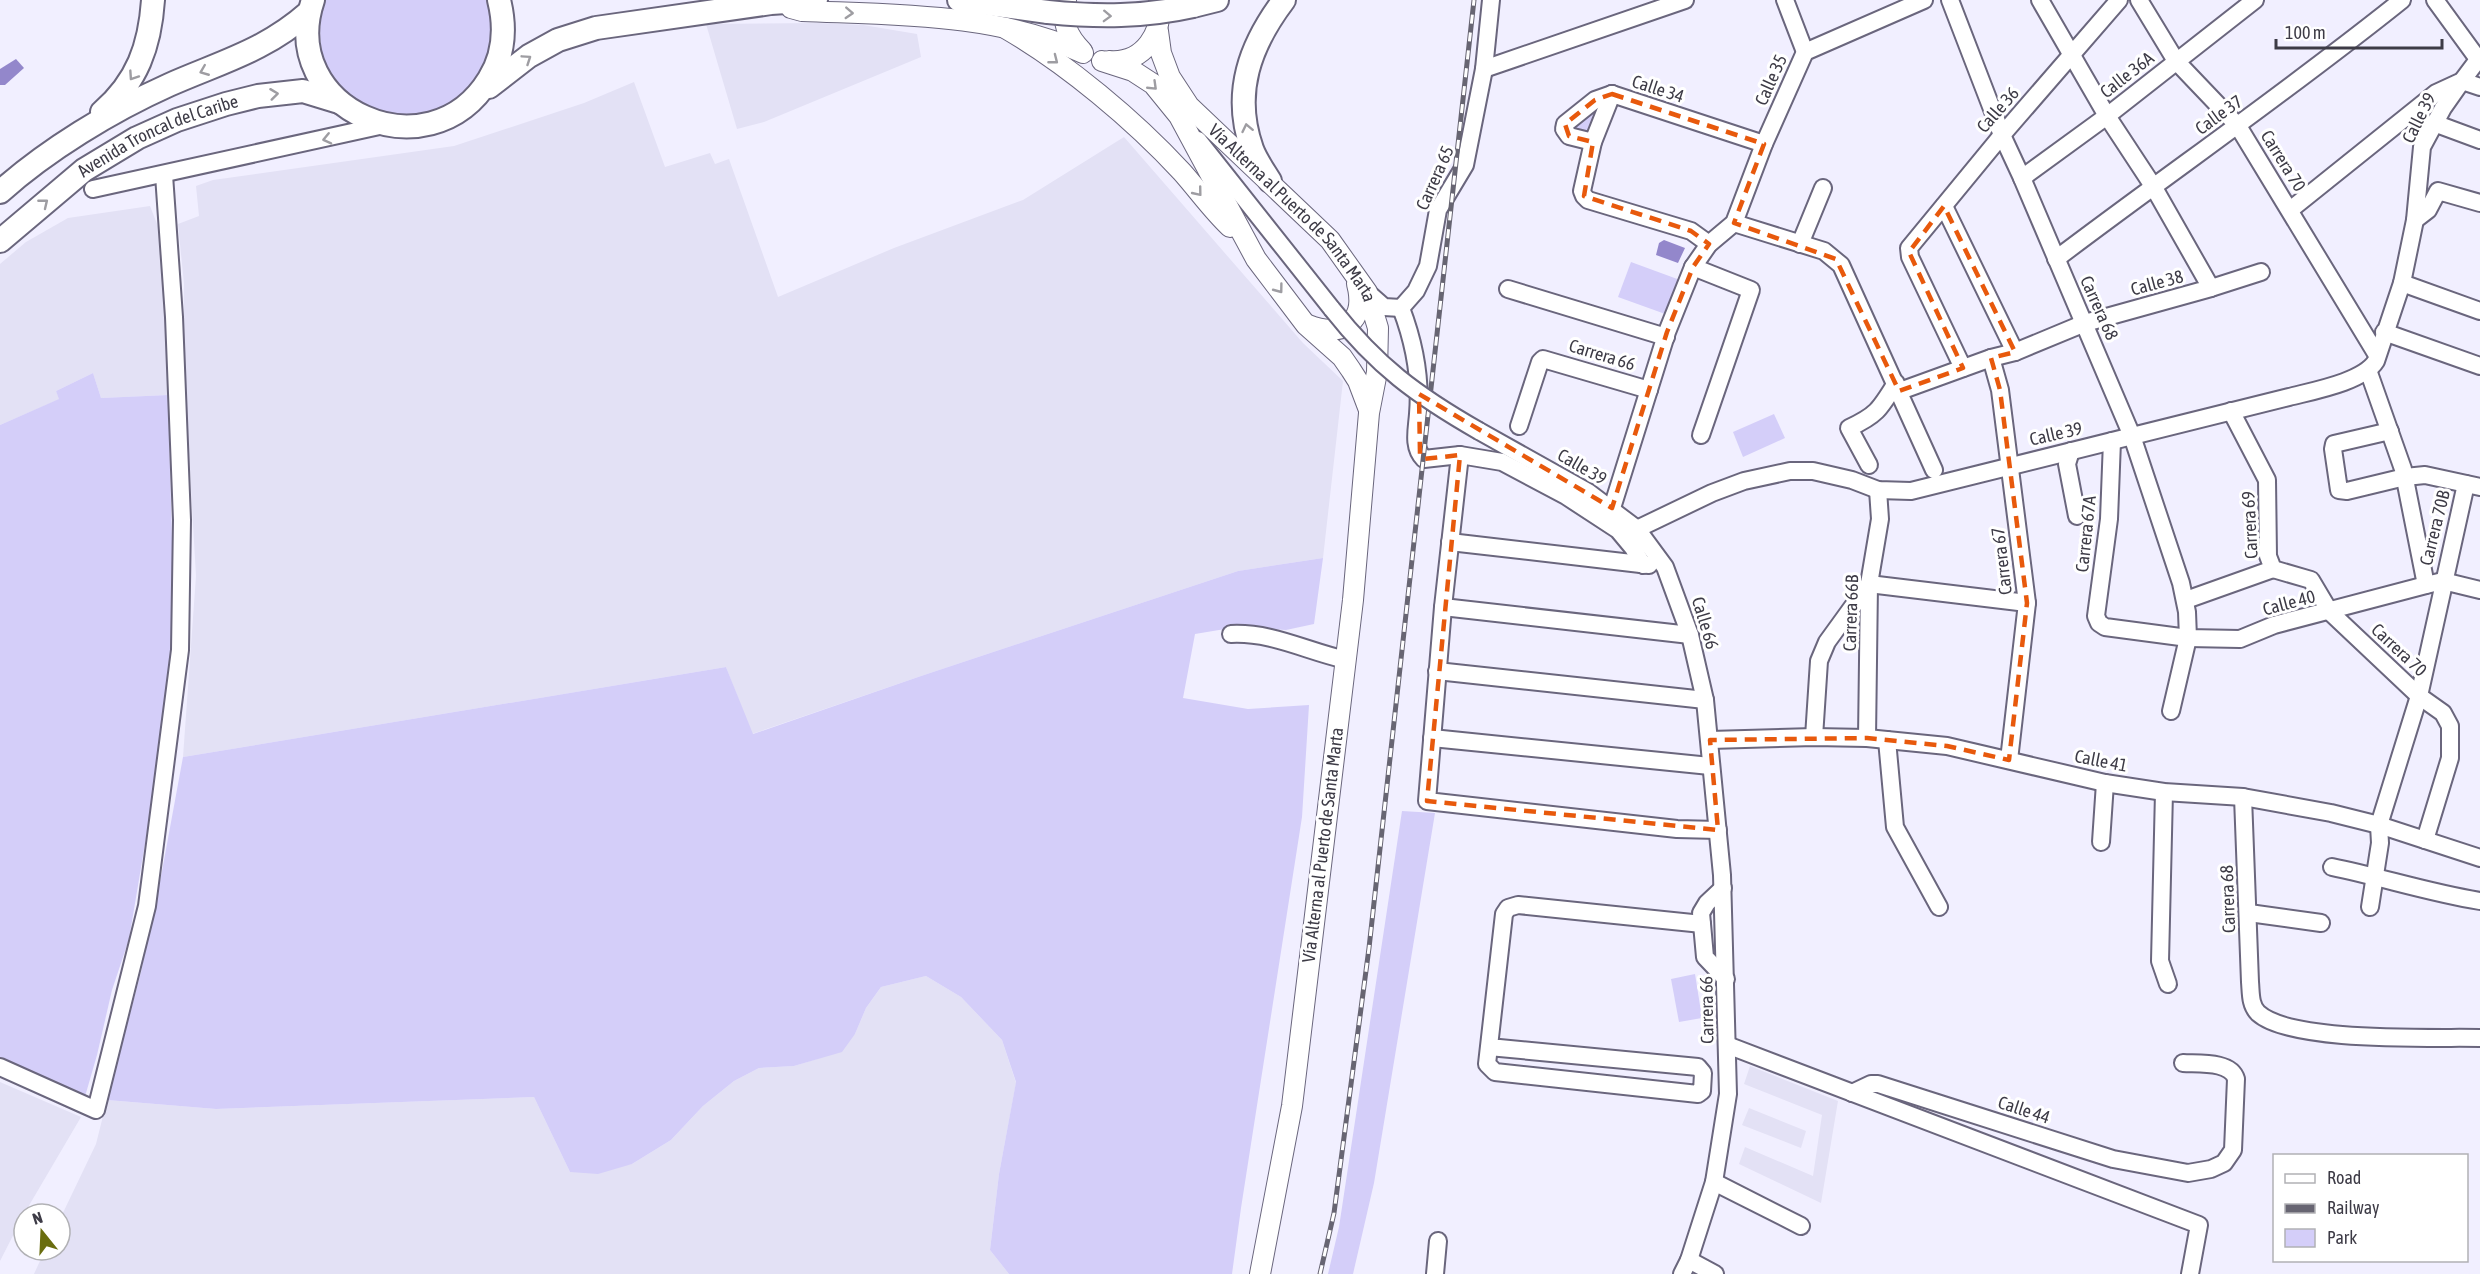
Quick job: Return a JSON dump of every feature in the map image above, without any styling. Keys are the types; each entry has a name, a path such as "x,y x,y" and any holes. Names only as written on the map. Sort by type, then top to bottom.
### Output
{"highway":[{"path":"59,147 117,99 139,66 151,29 153,0"},
{"path":"480,94 497,66 504,34 499,0"},
{"path":"311,6 307,32 310,51 316,70 326,87 339,102 360,117 384,125 405,128 426,126 465,108 529,57 558,40 596,28 771,3 816,0"},
{"path":"959,0 1057,6 1121,16 1160,13 1217,0"},
{"path":"1270,181 1253,150 1245,122 1243,90 1252,52 1284,0"},
{"name":"Avenida Troncal del Caribe","path":"0,192 59,147 122,109 168,86 247,53 287,32 311,6"},
{"name":"Avenida Troncal del Caribe","path":"0,241 84,170 137,138 177,120 258,96 292,92 303,91 339,102"}],"main road":[{"name":"Vía Alterna al Puerto de Santa Marta","path":"1159,0 1161,16 1158,31 1161,53 1184,111 1245,241 1306,325 1341,357 1351,370 1358,381 1370,413"},
{"name":"Vía Alterna al Puerto de Santa Marta","path":"771,3 802,10 926,17 1031,32 1133,71 1153,84 1270,181 1330,240 1348,262 1367,292 1378,328 1377,372 1370,413 1353,600 1292,1106 1260,1274"},
{"path":"1057,6 1063,12 1065,27 1072,42 1083,53"},
{"path":"1005,28 1050,57 1134,126 1182,173 1213,210 1245,241"},
{"path":"1102,61 1115,62 1135,56 1151,43 1158,31"},
{"path":"1306,325 1320,330 1337,331 1348,326 1357,316 1359,293 1348,262"}],"street":[{"name":"Carrera 65","path":"1401,308 1416,291 1428,266 1438,210 1465,165 1484,69 1491,0"},
{"path":"1484,69 1642,8 1685,0"},
{"path":"1785,0 1806,52"},
{"name":"Calle 35","path":"1764,144 1806,52 1924,0"},
{"name":"Carrera 68","path":"1950,0 2002,135 2132,436 2186,600 2188,638 2171,711"},
{"name":"Calle 38","path":"1898,387 2015,352 2085,323 2211,288 2153,186 2107,116 2040,0"},
{"name":"Calle 36","path":"1963,368 1910,256 1909,248 2002,135 2072,57 2119,0"},
{"name":"Carrera 70","path":"2139,0 2176,62 2238,126 2377,355"},
{"name":"Calle 36A","path":"2022,178 2107,116 2255,0"},
{"name":"Calle 37","path":"2056,259 2238,126 2402,0"},
{"path":"2290,210 2436,93 2462,81 2479,58 2436,0"},
{"path":"2462,81 2480,87"},
{"name":"Calle 39","path":"1184,111 1226,174 1367,351 1432,404 1588,492 1637,529 1733,485 1790,471 1813,471 1852,480 1878,490 1911,491 2338,383 2368,370 2376,361 2402,283 2415,220 2422,147 2434,123 2462,81"},
{"path":"1593,142 1569,136 1563,129 1564,124 1595,100 1612,94"},
{"name":"Calle 34","path":"1709,244 1691,231 1588,200 1584,196 1582,191 1593,142 1612,94 1764,144"},
{"path":"2434,123 2480,140"},
{"path":"93,189 384,125"},
{"name":"Carrera 66","path":"1611,508 1666,338 1693,267 1709,244 1734,223 1764,144"},
{"path":"0,1067 96,1110 147,906 180,650 182,578 174,317 164,175"},
{"path":"1800,244 1823,188"},
{"path":"2415,220 2428,210 2438,191 2480,202"},
{"path":"1944,206 2015,352"},
{"path":"1734,223 1830,254 1841,266 1934,470"},
{"path":"1693,267 1751,290 1701,435"},
{"path":"2211,288 2261,272"},
{"path":"2402,283 2480,312"},
{"name":"Carrera 66","path":"1508,289 1666,338"},
{"path":"1367,292 1384,307 1401,308 1414,352 1419,399 1416,438 1420,454 1424,459 1460,455 1502,462 1566,496 1618,530 1643,564"},
{"path":"2384,332 2480,366"},
{"name":"Carrera 67","path":"1991,358 2000,390 2026,603 2009,760"},
{"name":"Carrera 66","path":"1519,426 1540,362 1543,359 1649,390"},
{"path":"2368,370 2405,477 2435,583"},
{"path":"1869,465 1849,428 1870,419 1898,387"},
{"name":"Carrera 69","path":"2231,411 2267,480 2268,556 2273,569 2310,580 2330,612"},
{"path":"2390,431 2334,444 2338,487 2341,492 2405,477 2425,475 2473,486"},
{"name":"Carrera 67A","path":"2105,627 2099,623 2096,616 2109,519 2112,441"},
{"name":"Carrera 67A","path":"2072,451 2067,464 2077,516"},
{"path":"1460,455 1443,608 1427,801 1677,829 1718,830"},
{"name":"Carrera 70B","path":"2370,907 2380,843 2379,825 2419,696 2435,583 2473,486"},
{"name":"Carrera 66B","path":"1867,738 1869,584 1880,519 1878,490"},
{"name":"Calle 66","path":"1637,529 1665,567 1690,635 1705,700 1710,740"},
{"path":"1450,542 1665,567"},
{"path":"2186,600 2273,569"},
{"name":"Calle 40","path":"2105,627 2188,638 2240,639 2274,625 2435,583 2480,590"},
{"path":"1814,737 1819,661 1827,642 1869,584 2026,603"},
{"path":"1443,608 1690,635"},
{"name":"Carrera 70","path":"2330,612 2419,696 2443,713 2450,726 2450,758 2425,840"},
{"path":"1231,634 1253,633 1318,654 1346,660"},
{"path":"1437,671 1705,700"},
{"path":"1432,738 1710,766"},
{"name":"Calle 41","path":"1710,740 1867,738 1947,746 2105,783 2164,792 2243,797 2331,813 2379,825 2480,858"},
{"name":"Carrera 66","path":"1686,1267 1714,1182 1728,1094 1723,888 1710,766 1710,740"},
{"path":"1887,740 1895,827 1939,907"},
{"path":"2101,842 2105,783"},
{"path":"2164,792 2160,961 2168,984"},
{"name":"Carrera 68","path":"2243,797 2255,1008 2283,1026 2361,1037 2480,1038"},
{"path":"2332,867 2444,895 2480,901"},
{"path":"1723,888 1703,908 1702,924 1706,957 1726,979"},
{"path":"1489,1047 1698,1067 1703,1073 1702,1091 1694,1095 1495,1072 1487,1064 1504,914 1508,908 1518,905 1702,924"},
{"path":"2249,913 2321,923"},
{"path":"1727,1045 2199,1224 2190,1274"},
{"name":"Calle 44","path":"1852,1093 1871,1084 1878,1084 2113,1159 2188,1173 2211,1169 2224,1163 2233,1150 2236,1079 2229,1068 2183,1063"},
{"path":"1714,1182 1801,1226"},
{"path":"1435,1274 1438,1241"},
{"path":"1686,1267 1715,1274"}],"highlighted area":[{"path":"1612,94 1764,144 1734,223 1836,259 1899,391 1963,368 1909,252 1944,206 2015,352 1991,358 2000,390 2027,603 2009,760 1947,746 1867,738 1710,740 1718,830 1427,801 1460,455 1424,459 1420,454 1419,394 1612,508 1667,332 1693,267 1709,244 1691,231 1584,196 1593,142 1569,136 1565,124 1595,100"}],"shaded area":[{"path":"706,24 863,25 917,34 921,57 764,122 737,129"},
{"path":"16,59 24,68 5,85 0,85 0,69"},
{"path":"634,82 665,167 710,153 715,164 729,159 778,297 894,248 1023,200 1124,137 1303,343 1343,381 1323,558 1238,571 752,734 726,667 183,757 196,576 187,419 183,411 184,284 178,224 199,216 196,186 213,180 454,146 584,103"},
{"path":"150,206 159,229 170,324 168,395 101,398 93,373 56,391 60,399 0,425 0,264 26,242 68,218"},
{"path":"1664,240 1685,248 1678,263 1656,255 1659,243"},
{"path":"926,976 961,997 1002,1040 1016,1083 999,1174 990,1250 1009,1274 34,1274 40,1262 72,1262 72,1202 68,1202 96,1144 107,1100 216,1109 534,1097 570,1172 632,1164 671,1140 703,1106 734,1081 759,1068 794,1066 817,1059 855,1034 866,1008 881,987"},
{"path":"1750,1066 1838,1101 1821,1203 1739,1164 1745,1147 1813,1176 1822,1115 1744,1084"},
{"path":"0,1082 81,1117 31,1202 12,1202 12,1238 0,1261"},
{"path":"1749,1108 1806,1131 1801,1148 1742,1125"}],"green space":[{"path":"324,0 486,0 489,48 473,84 443,106 406,114 370,108 339,87 322,51"},
{"path":"1593,107 1599,109 1589,135 1568,126"},
{"path":"1631,262 1680,280 1668,315 1618,297"},
{"path":"93,373 101,398 168,395 173,677 165,746 151,808 129,939 112,990 84,1100 0,1062 0,425 59,399 56,391"},
{"path":"1774,414 1785,438 1743,457 1733,432"},
{"path":"1323,558 1314,624 1286,630 1237,627 1195,634 1183,698 1248,709 1309,705 1302,817 1232,1274 1009,1274 990,1250 999,1174 1016,1082 1002,1040 961,997 926,976 881,987 866,1008 855,1034 842,1052 794,1066 759,1068 734,1081 703,1106 671,1140 632,1164 598,1174 570,1172 534,1097 216,1109 107,1100 141,972 183,757 726,667 753,734 1238,571"},
{"path":"1402,811 1435,813 1374,1183 1353,1274 1328,1274 1339,1227"},
{"path":"1695,974 1702,1018 1679,1022 1671,979"}],"railway":[{"path":"1320,1274 1334,1213 1369,948 1474,0"}]}
